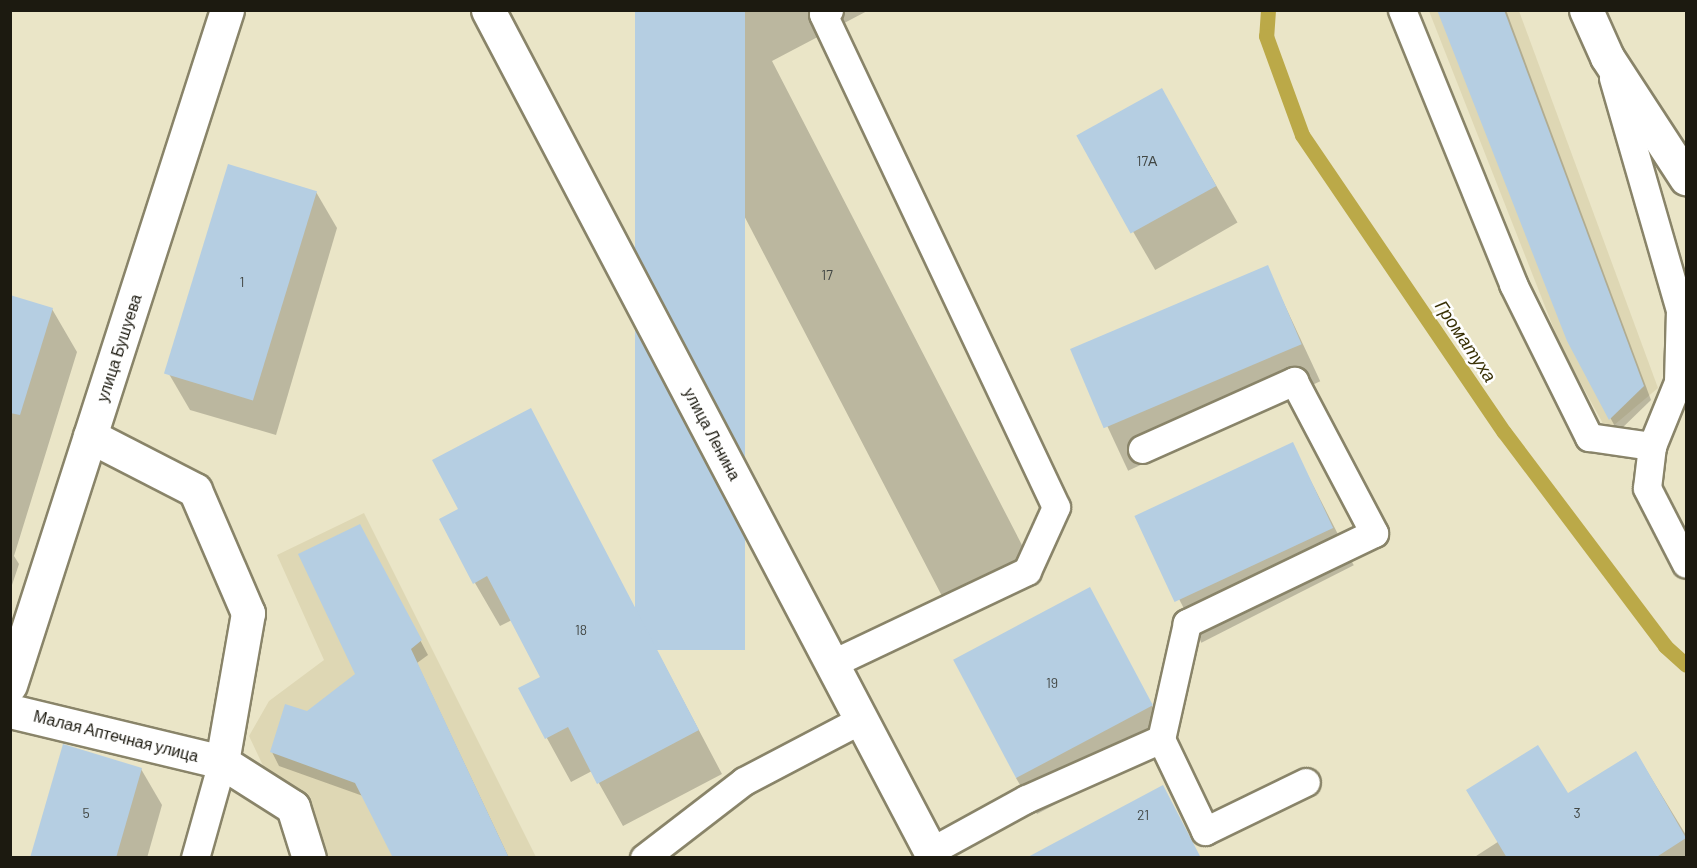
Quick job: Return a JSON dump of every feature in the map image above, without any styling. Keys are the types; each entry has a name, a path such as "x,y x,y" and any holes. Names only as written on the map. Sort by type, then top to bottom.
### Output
{"street":[{"name":"улица Бушуева","path":"10,685 227,10"},
{"name":"улица Ленина","path":"488,10 933,854"},
{"path":"1586,10 1607,57 1686,178"},
{"name":"Малая Аптечная улица","path":"90,436 195,490 248,613 222,762"},
{"name":"Малая Аптечная улица","path":"10,711 222,762 292,807 309,858"}],"lane":[{"path":"829,10 823,14 1056,507 1028,571 833,663"},
{"path":"1402,10 1513,284 1588,437 1652,446"},
{"path":"1607,57 1680,310 1678,382 1652,446 1647,488 1686,564"},
{"path":"1142,449 1294,381 1374,532 1187,623 1161,739 1205,831 1306,782"},
{"path":"645,858 744,781 862,718"},
{"path":"933,854 1026,799 1161,739"},
{"path":"195,858 222,762"}],"shaded area":[{"path":"1429,11 1519,11 1658,388 1607,431 1561,347"},
{"path":"364,513 536,857 306,857 249,736 269,701 324,660 277,555"}],"building":[{"path":"635,10 745,10 745,650 635,650"},
{"path":"1437,10 1504,10 1644,386 1609,420 1567,341"},
{"path":"1162,88 1216,186 1131,233 1076,136"},
{"path":"228,164 317,191 253,401 164,373"},
{"path":"1268,265 1302,344 1104,428 1070,349"},
{"path":"10,295 53,308 20,415 10,413"},
{"path":"531,408 699,730 597,784 568,727 545,739 518,688 540,677 487,576 473,584 439,519 458,509 432,460"},
{"path":"1293,442 1333,528 1175,602 1134,516"},
{"path":"360,524 422,640 411,649 509,858 393,858 355,783 270,752 285,704 307,711 355,674 298,554"},
{"path":"1090,587 1153,705 1016,778 953,660"},
{"path":"63,744 142,768 116,858 30,858"},
{"path":"1538,745 1568,793 1636,751 1686,838 1655,858 1507,858 1466,790"},
{"path":"1163,785 1201,858 1026,858"}],"waterway":[{"name":"Громатуха","path":"1268,10 1266,36 1302,135 1504,432 1665,646 1686,665"}]}
